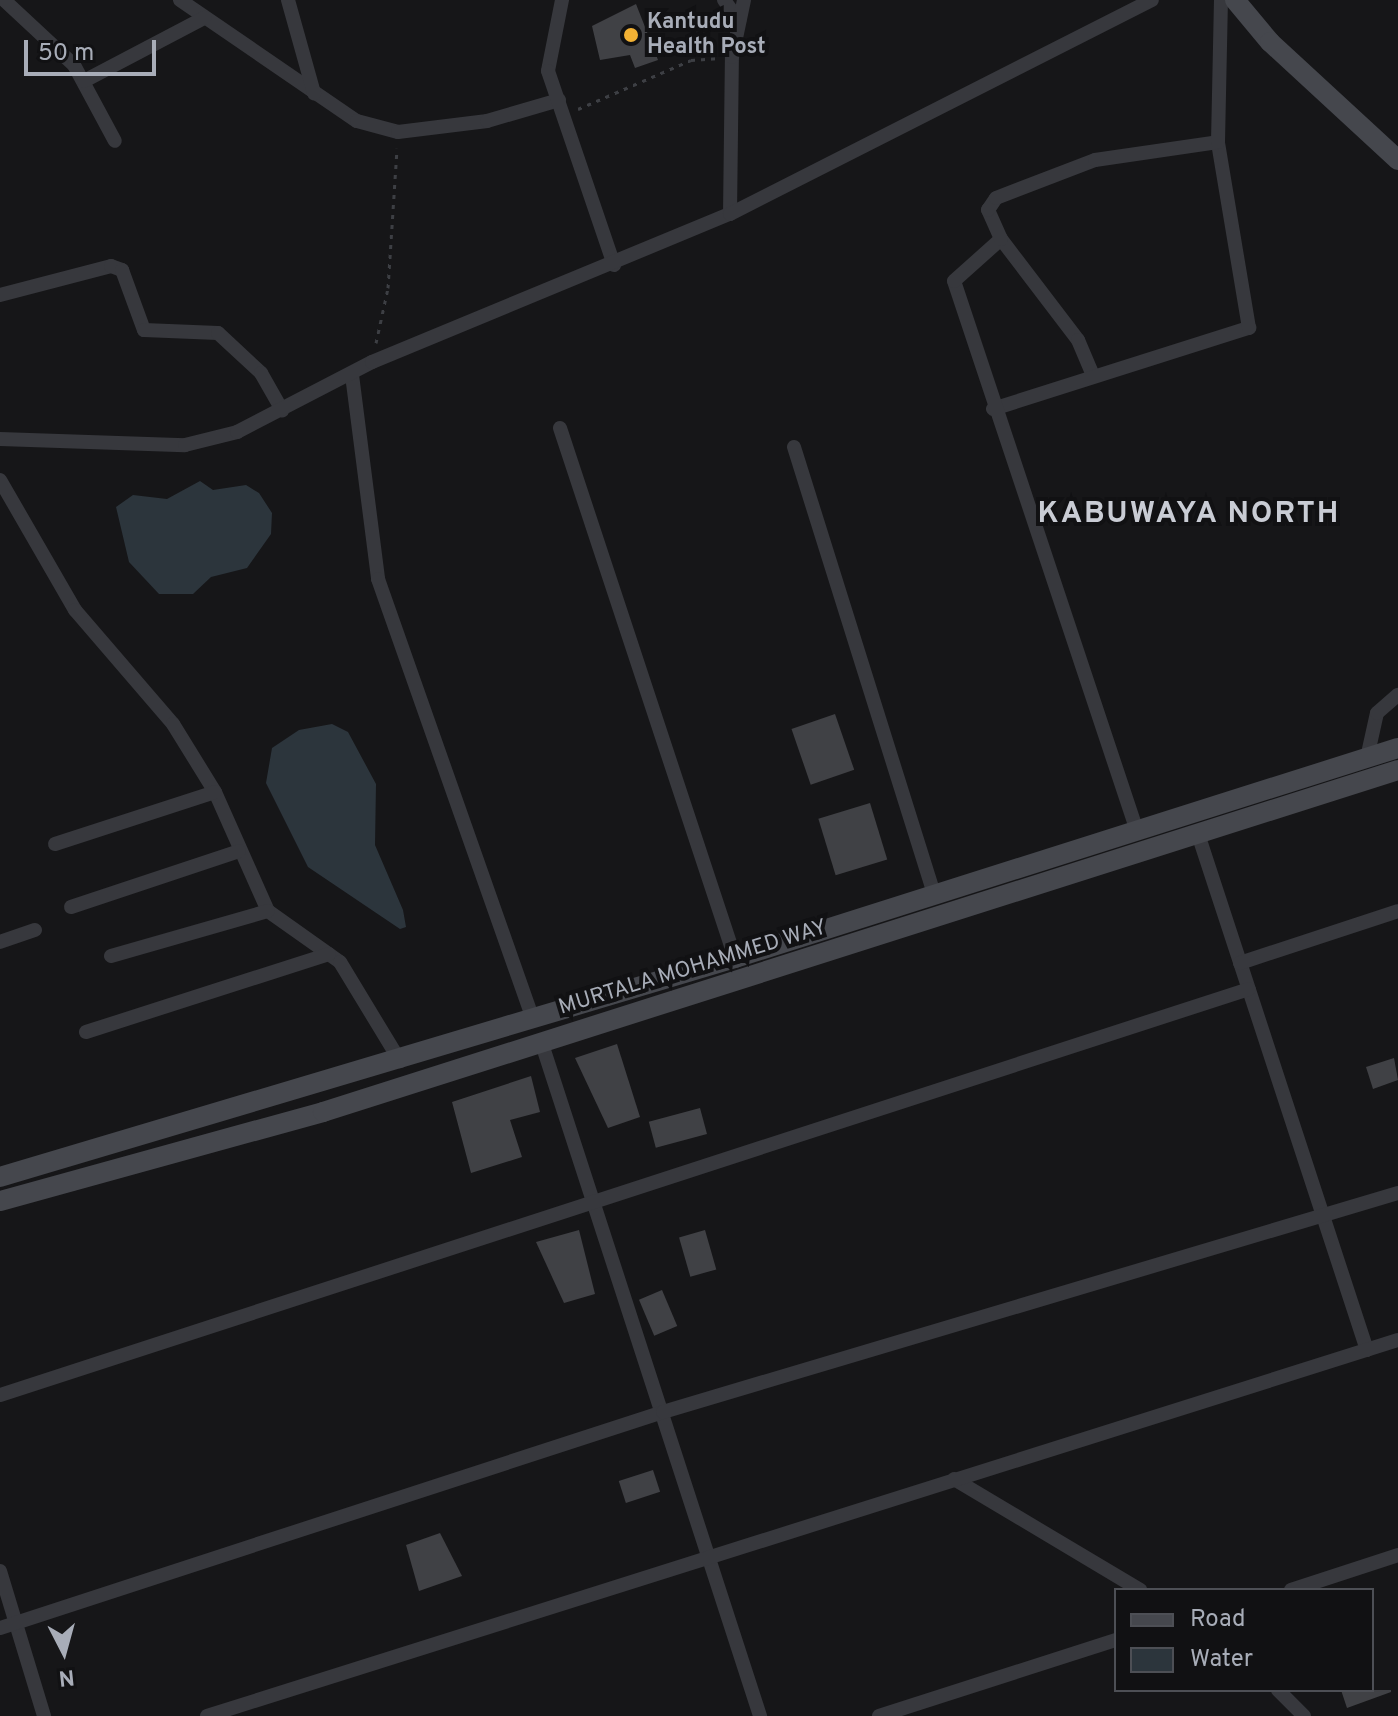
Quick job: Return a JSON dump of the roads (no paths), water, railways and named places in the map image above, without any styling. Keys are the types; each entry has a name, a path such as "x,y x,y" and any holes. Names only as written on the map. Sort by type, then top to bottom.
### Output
{"main road":[{"path":"1235,0 1270,42 1398,160"},
{"name":"MURTALA MOHAMMED WAY","path":"0,1177 400,1061 1398,748"},
{"name":"MURTALA MOHAMMED WAY","path":"0,1201 308,1116 1398,770"}],"street":[{"path":"4,0 54,42 84,81 115,141"},
{"path":"180,0 357,121 398,132 487,121 559,100"},
{"path":"288,0 314,93"},
{"path":"562,0 548,71 614,265"},
{"path":"724,0 739,21"},
{"path":"730,214 732,57 744,0"},
{"path":"0,439 185,445 282,410 372,362 614,265 730,214 1152,0"},
{"path":"993,409 1249,328 1218,142 1221,0"},
{"path":"84,81 204,18"},
{"path":"1093,376 1078,340 1001,239 990,202 1027,183 1095,160 1218,142"},
{"path":"1001,239 954,281 993,409 1136,828"},
{"path":"0,295 111,266 122,270 144,330 218,333 261,373 282,410"},
{"path":"352,375 378,579 533,1019"},
{"path":"560,428 735,958"},
{"path":"794,447 934,893"},
{"path":"0,480 75,610 173,724 215,792 268,911 329,954 356,983 400,1061"},
{"path":"1367,758 1377,713 1398,695"},
{"path":"55,844 215,792"},
{"path":"1198,834 1367,1350"},
{"path":"71,907 239,851"},
{"path":"111,956 268,911"},
{"path":"1240,963 1398,911"},
{"path":"0,942 35,930"},
{"path":"86,1032 329,954"},
{"path":"0,1395 1249,989"},
{"path":"541,1041 760,1716"},
{"path":"0,1628 663,1412 1050,1292 1322,1218 1398,1193"},
{"path":"207,1716 707,1555 1398,1340"},
{"path":"954,1479 1137,1588"},
{"path":"1297,1588 1398,1555"},
{"path":"0,1571 18,1622 44,1716"},
{"path":"879,1716 1114,1641"},
{"path":"1280,1692 1304,1716"}],"water":[{"path":"200,481 213,490 246,485 259,493 272,513 271,534 247,568 211,577 193,594 159,594 129,562 116,507 133,495 167,499"},
{"path":"332,724 348,732 376,784 375,845 403,910 406,927 400,929 308,867 266,783 272,748 299,730"}],"place":[{"name":"Kantudu Health Post","path":"631,35"}],"district":[{"name":"KABUWAYA NORTH","path":"1189,515"}]}
